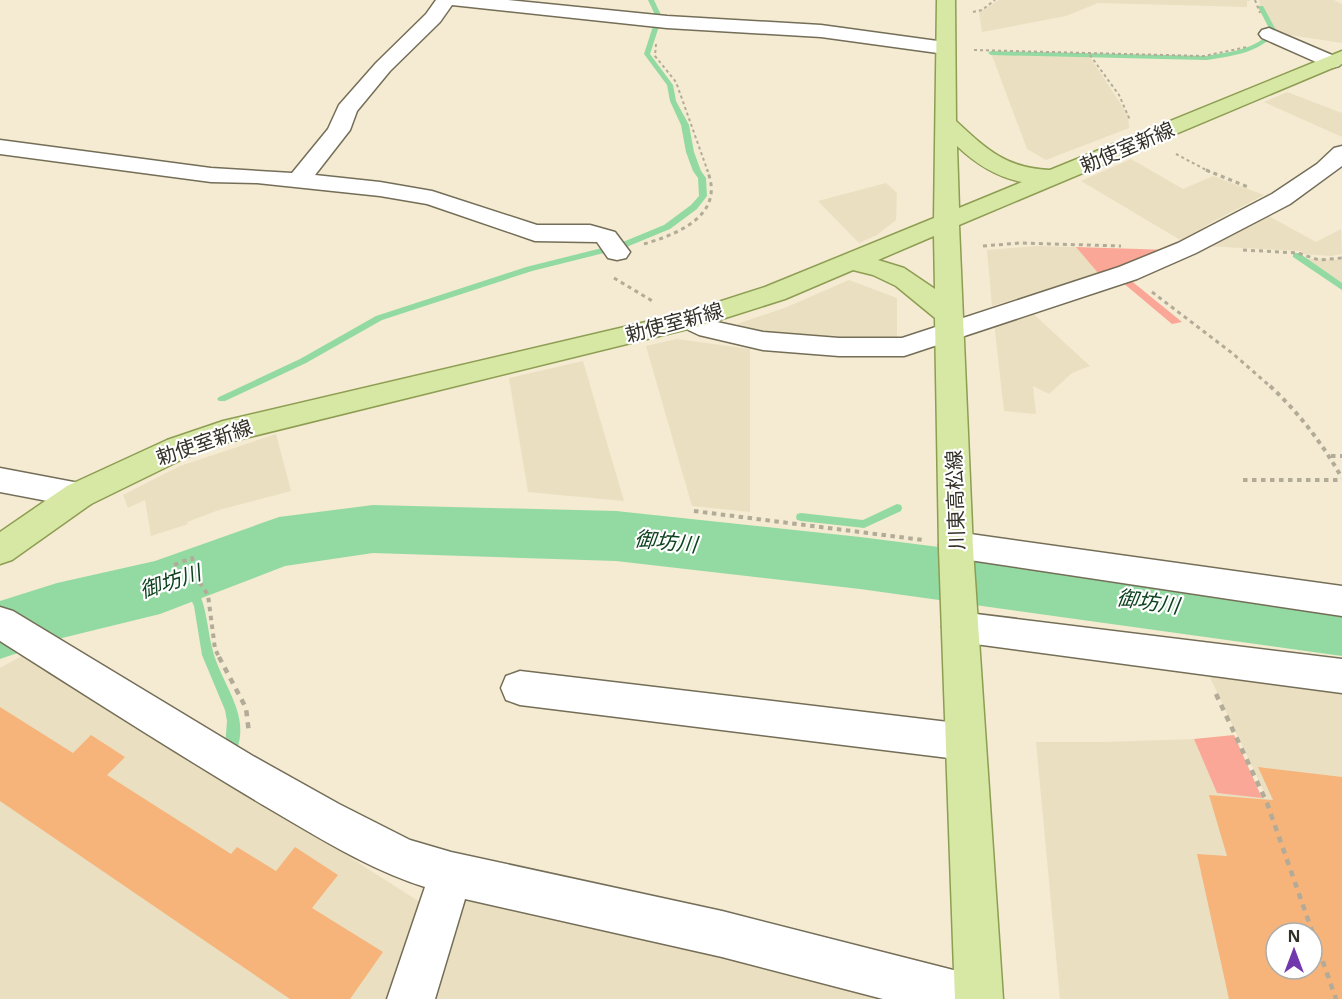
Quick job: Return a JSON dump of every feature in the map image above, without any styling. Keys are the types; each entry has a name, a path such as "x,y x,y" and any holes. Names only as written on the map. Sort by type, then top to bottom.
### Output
{"main road":[{"name":"川東高松線","path":"946,0 946,224 956,547 979,999"},
{"name":"勅使室新線","path":"0,550 79,495 178,448 223,432 690,320 775,293 1337,60"},
{"path":"945,123 985,160 1005,172 1028,177 1054,177"},
{"path":"852,262 882,267 899,276 950,324"}],"street":[{"path":"299,180 339,130 347,110 383,67 433,18 446,0"},
{"path":"453,0 658,21 821,31 945,48"},
{"path":"646,0 658,21"},
{"path":"1269,34 1337,60"},
{"path":"0,147 211,174 299,180 380,189 432,198 535,233 590,233 606,237 617,252"},
{"path":"690,320 709,329 763,341 839,347 897,348 950,324 989,317 1128,273 1187,248 1281,199 1342,153"},
{"path":"0,480 79,495"},
{"path":"956,547 1342,601"},
{"path":"959,617 1199,658 1342,676"},
{"path":"0,622 239,769 324,818 403,859 451,874 722,934 973,999"},
{"path":"520,688 966,742"},
{"path":"411,999 451,874"}],"path":[{"path":"972,12 982,10 995,0"},
{"path":"1255,0 1258,8"},
{"path":"658,21 655,56 676,82 697,147 712,182 709,201 694,224 668,237 617,252 602,260 602,270 638,294 690,320"},
{"path":"945,48 1204,56 1247,47 1269,34"},
{"path":"1090,54 1130,115 1131,130 1205,170 1281,199"},
{"path":"1128,273 1275,388 1307,424 1331,456 1342,479 1243,480"},
{"path":"1331,456 1342,456"},
{"path":"693,511 864,531 956,547"},
{"path":"174,565 192,558 198,580 208,595 215,649 246,708 249,732 239,769"},
{"path":"1199,658 1267,803 1336,999"}],"shaded area":[{"path":"999,0 1250,1 1247,1 1247,7 1098,3 1066,16 982,32 979,12"},
{"path":"1259,0 1334,0 1342,4 1342,43 1276,33 1260,6"},
{"path":"991,53 1090,57 1128,115 1129,128 1046,160 1027,149"},
{"path":"1287,92 1342,113 1342,137 1264,102"},
{"path":"1131,159 1183,189 1213,176 1264,195 1212,222 1182,241 1081,181"},
{"path":"886,183 897,193 896,220 877,235 859,243 818,201"},
{"path":"1267,215 1316,242 1341,229 1342,254 1331,256 1302,254 1301,251 1204,246"},
{"path":"1037,246 1076,247 1098,273 992,306 987,250"},
{"path":"1076,247 1170,250 1098,273"},
{"path":"1303,259 1342,260 1342,286"},
{"path":"1129,279 1182,322 1172,324 1122,282"},
{"path":"849,280 897,298 897,339 836,339 768,333 737,324 787,307"},
{"path":"1029,310 1090,366 1072,373 1049,394 1033,386 1036,414 1004,411 994,323"},
{"path":"677,339 750,349 750,512 692,506 646,346"},
{"path":"583,361 624,501 528,492 509,378"},
{"path":"276,434 291,491 219,510 187,522 188,524 151,536 145,500 128,508 123,495 180,466"},
{"path":"29,652 426,906 395,999 0,999 0,668"},
{"path":"1205,667 1342,685 1342,999 1060,999 1036,742 1194,739 1217,793 1267,798"},
{"path":"1234,735 1262,798 1217,793 1194,739"},
{"path":"462,895 524,902 896,999 430,999"}],"building":[{"path":"0,707 73,753 91,735 125,757 107,775 231,854 237,847 276,871 295,847 338,875 312,908 383,952 350,999 290,999 0,801"},
{"path":"1258,767 1342,777 1342,999 1229,999 1197,854 1227,856 1209,795 1273,800"}],"waterway":[{"path":"222,399 303,361 379,318 529,269 621,246 667,227 694,207 703,196 702,178 690,152 685,125 673,101 670,85 647,54 659,17 651,0"},
{"path":"991,53 1206,58 1224,55 1252,48 1268,39 1274,32 1261,7"},
{"path":"1296,255 1342,287"},
{"path":"801,517 864,524 897,508"},
{"name":"御坊川","path":"0,630 57,611 160,587 279,542 373,529 616,536 860,563 1342,627"},
{"path":"193,591 201,614 208,655 228,699 234,721 231,748"}]}
